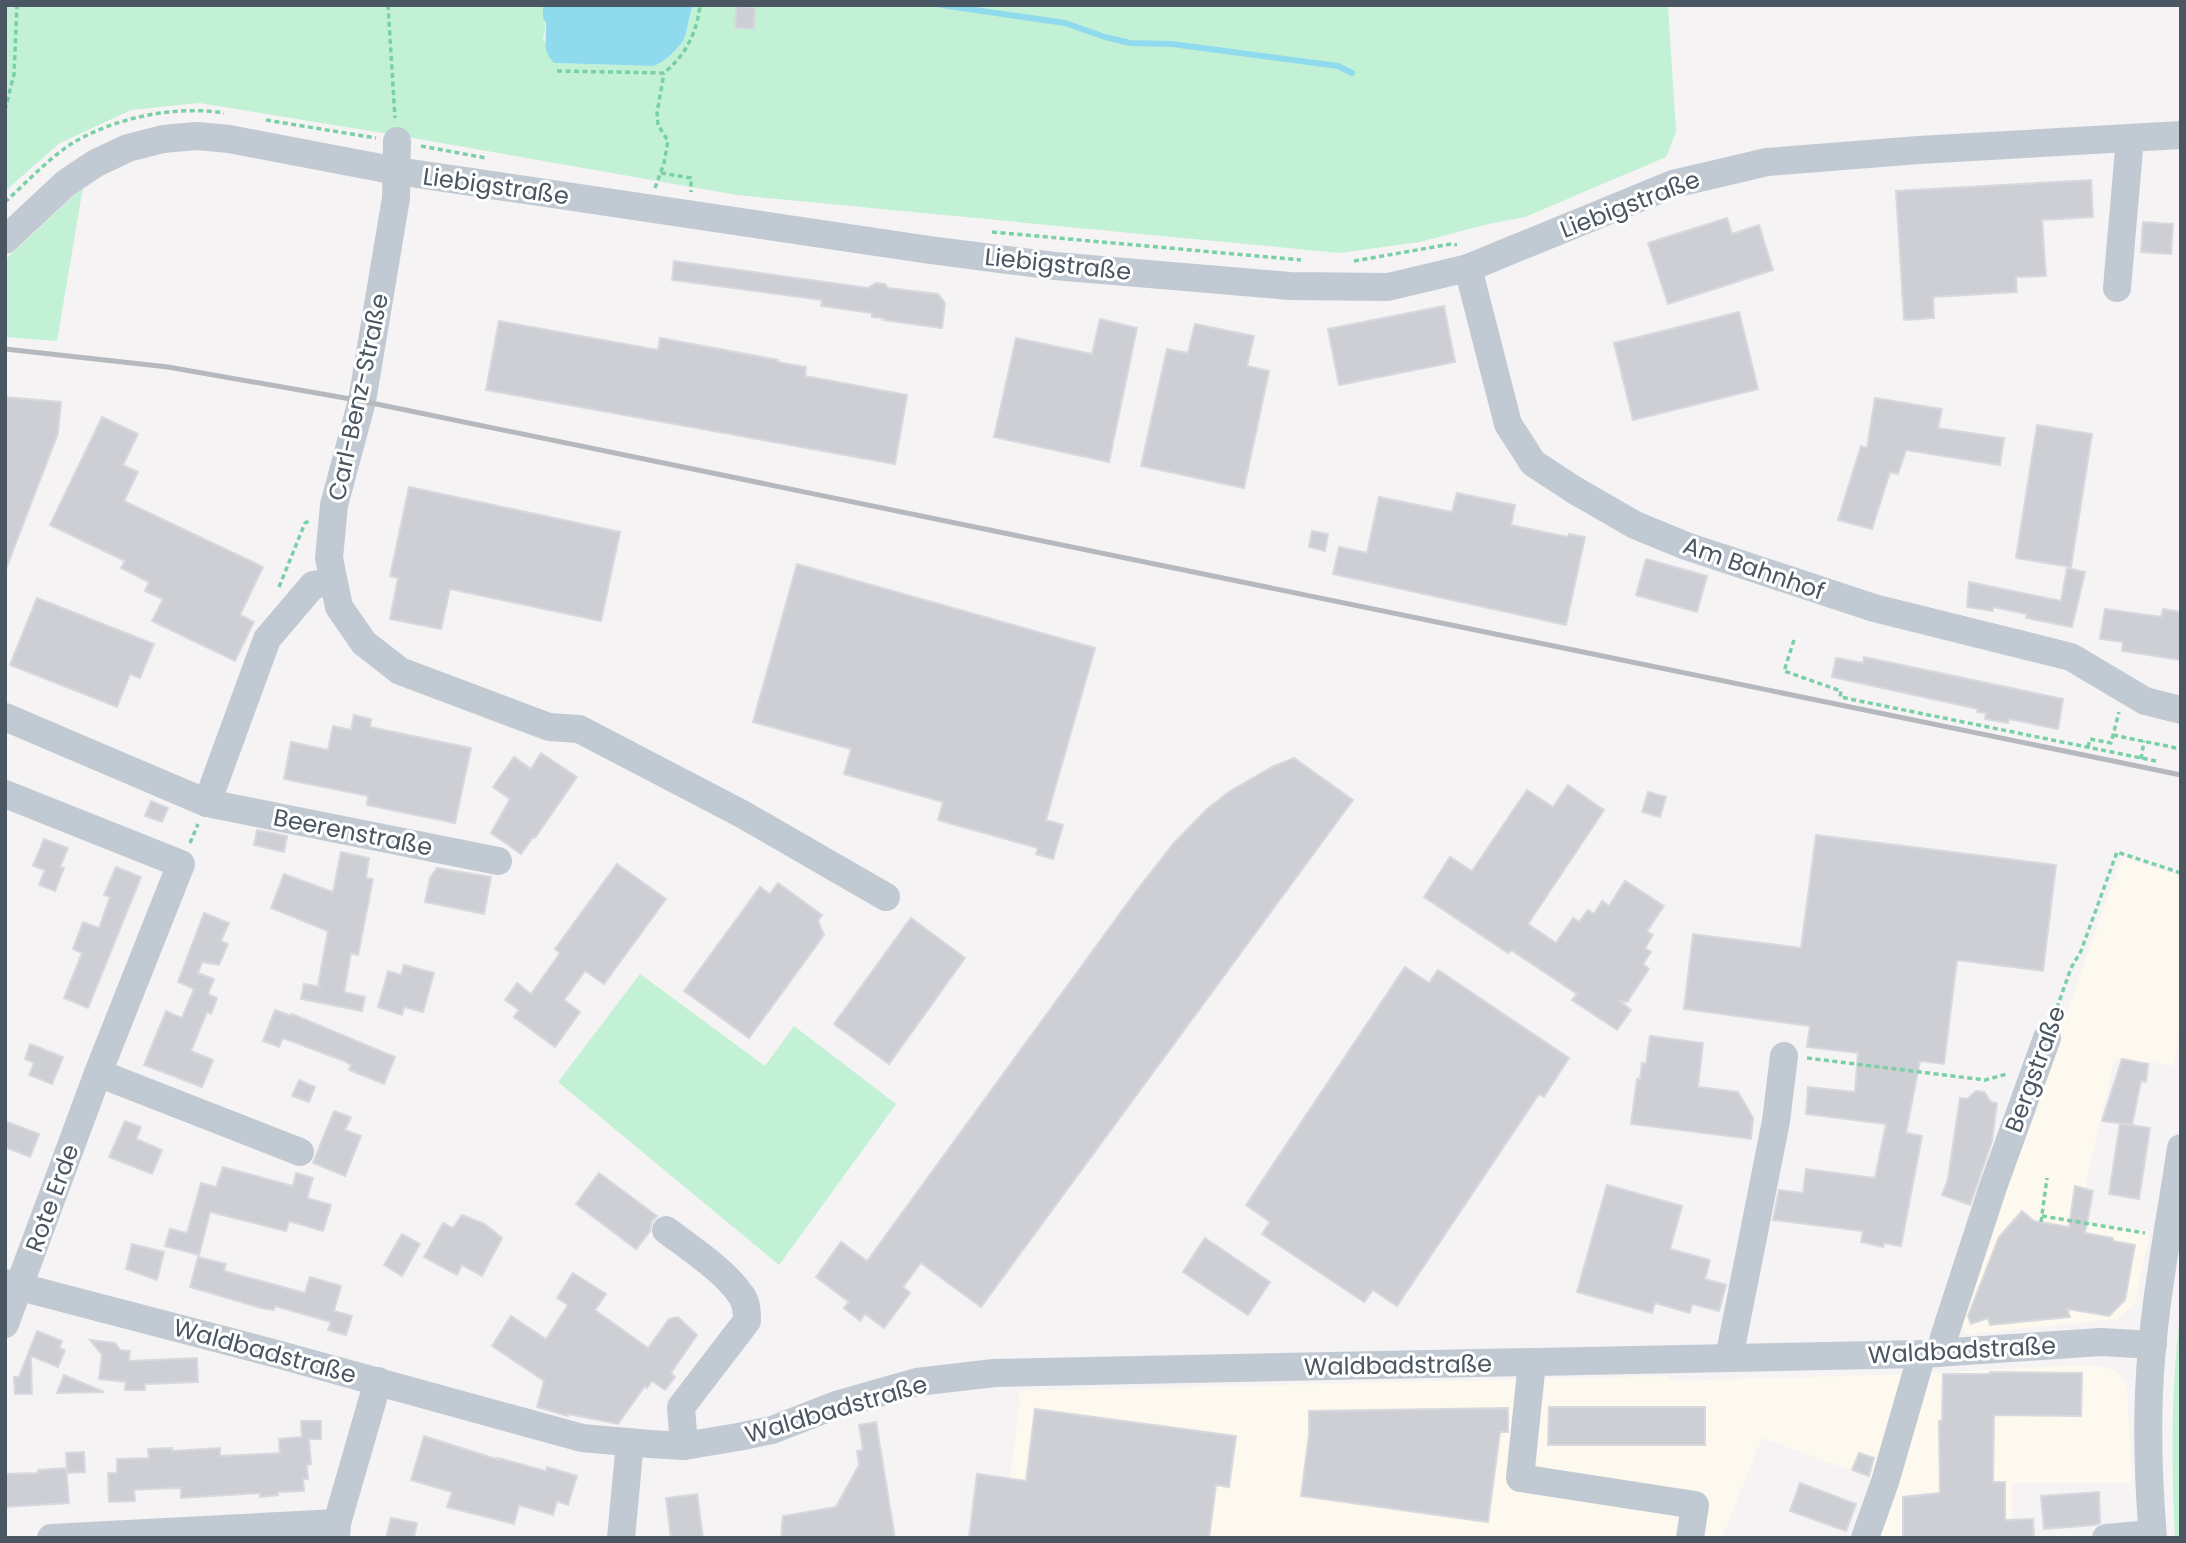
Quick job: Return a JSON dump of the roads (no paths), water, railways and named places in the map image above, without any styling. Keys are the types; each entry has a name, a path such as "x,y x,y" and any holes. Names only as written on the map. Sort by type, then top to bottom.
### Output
{"street":[{"name":"Liebigstraße","path":"5,240 66,183 96,163 128,148 163,139 197,136 229,139 397,171 1055,266 1304,286 1388,287 1673,184 1767,162 2181,135"},
{"path":"2117,288 2130,138"},
{"name":"Carl-Benz-Straße","path":"397,141 396,198 362,401 334,505 329,558 339,607 364,643 400,671 549,727 579,729 742,814 886,897"},
{"name":"Am Bahnhof","path":"1466,258 1508,424 1533,463 1576,491 1635,524 1686,545 1874,608 2071,657 2145,701 2181,710"},
{"path":"207,803 267,639 313,585 332,582"},
{"name":"Beerenstraße","path":"5,717 207,803 498,861"},
{"name":"Rote Erde","path":"5,794 181,864 13,1285 5,1324"},
{"name":"Bergstraße","path":"1865,1538 2046,1038"},
{"path":"1729,1358 1776,1121 1784,1056"},
{"path":"98,1073 300,1152"},
{"path":"2106,1538 2152,1536 2148,1460 2149,1392 2153,1345 2181,1148"},
{"path":"666,1230 709,1262 741,1295 747,1307 747,1321 681,1407 684,1446"},
{"name":"Waldbadstraße","path":"13,1285 582,1438 684,1446 772,1430 836,1405 917,1382 994,1373 1276,1379 1532,1362 1931,1354 2101,1342 2153,1345"},
{"path":"1532,1362 1520,1478 1695,1505 1690,1538"},
{"path":"51,1538 337,1531 378,1381"},
{"path":"621,1538 630,1442"}],"water":[{"path":"543,5 693,5 684,39 662,62 653,66 554,63 546,48"}],"waterway":[{"path":"941,5 1065,23 1130,43 1172,44 1338,66 1352,73"}],"railway":[{"path":"5,349 168,367 362,401 2181,775"}]}
